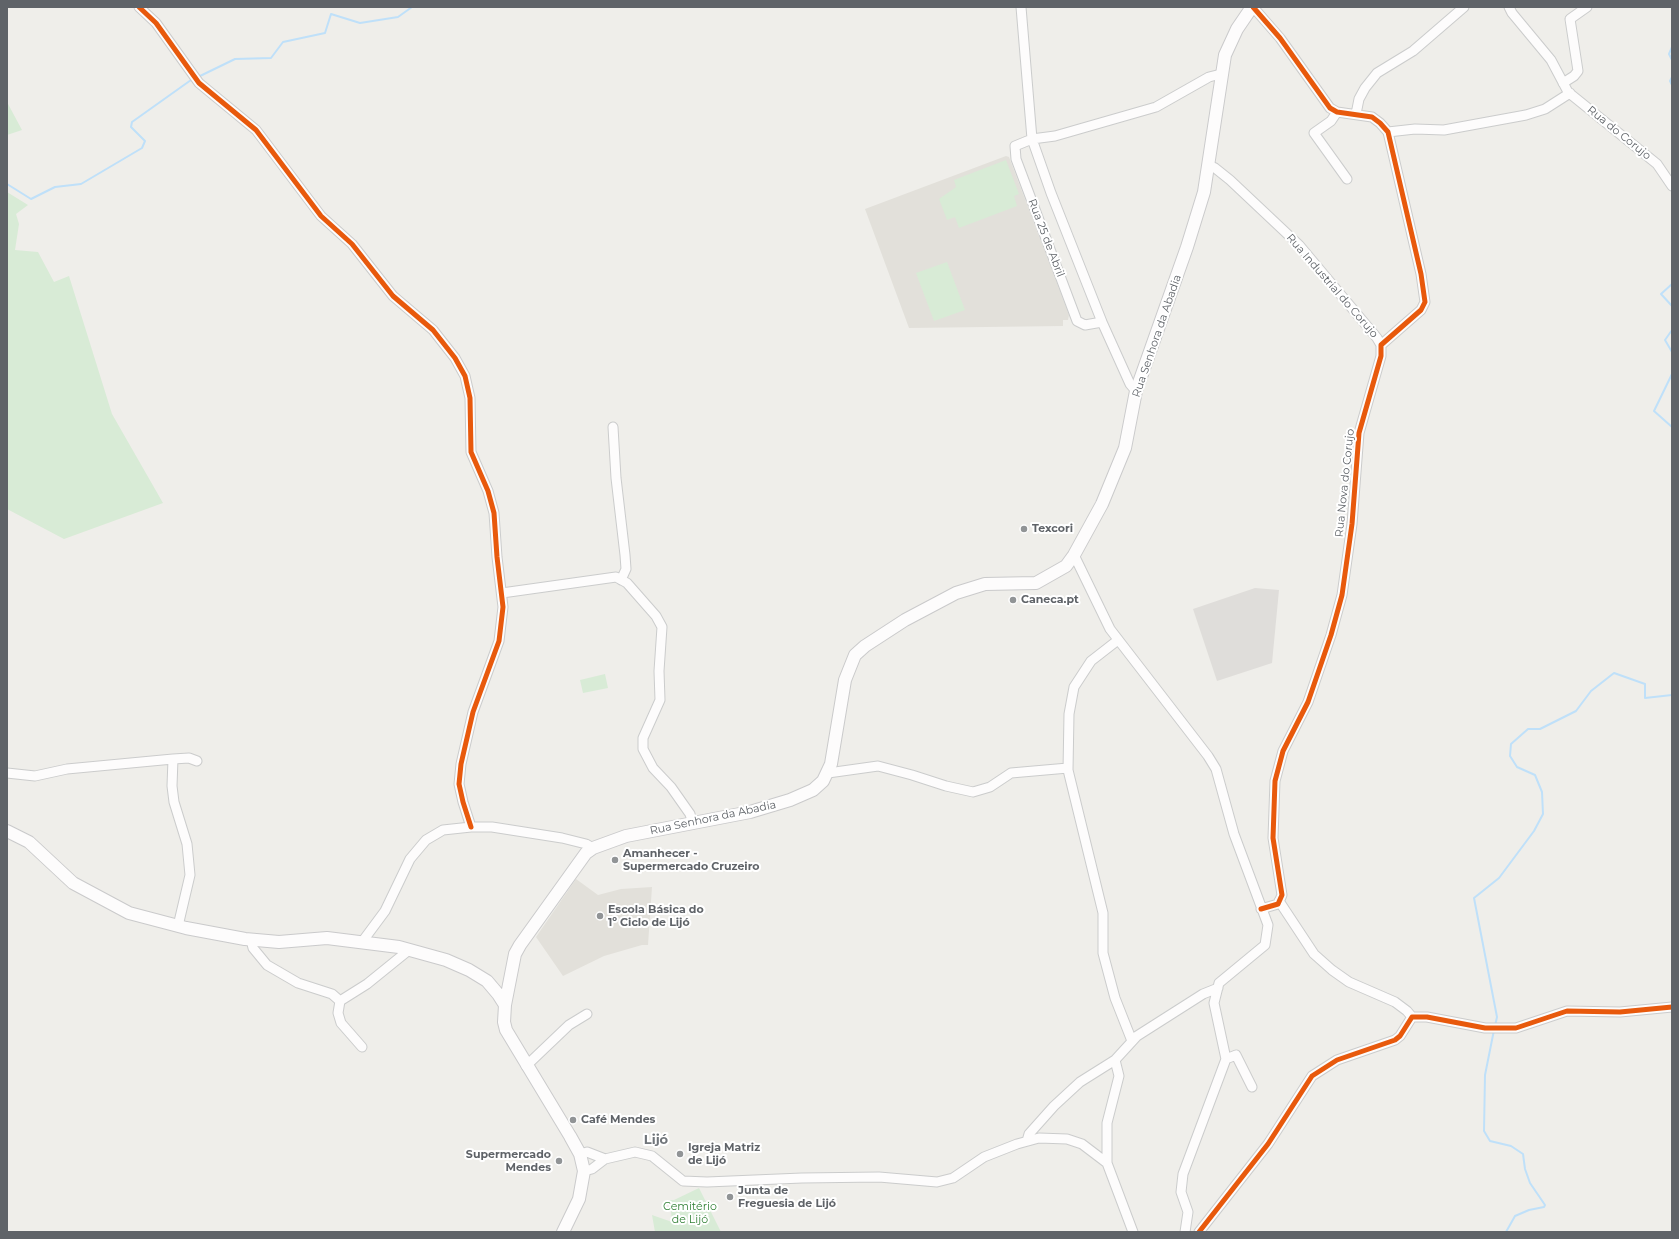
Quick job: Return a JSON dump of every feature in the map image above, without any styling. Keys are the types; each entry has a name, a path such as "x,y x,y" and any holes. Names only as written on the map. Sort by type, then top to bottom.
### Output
{"main road":[{"name":"Rua Senhora da Abadia","path":"584,1171 580,1154 526,1066 506,1030 504,1022 505,1005 515,954 586,853 593,848 626,836 750,812 790,800 813,790 823,781 828,772 833,754 845,680 855,655 865,646 905,620 956,593 985,584 1036,583 1066,566 1074,555 1102,504 1125,448 1136,391 1187,247 1204,192 1221,74 1229,44 1237,29 1253,7"},
{"path":"7,831 29,842 73,883 129,913 178,926 251,940 279,942 327,938 409,950 446,960 469,970 486,981 498,994 505,1005"},
{"path":"563,1232 579,1199 584,1171"}],"street":[{"path":"139,7 156,23 199,83 256,130 321,216 352,244 393,296 433,330 455,358 465,376 470,398 471,452 488,491 494,513 497,557 503,607 499,641 473,712 461,764 459,784 471,827"},
{"name":"Rua 25 de Abril","path":"1021,7 1032,139 1051,193 1102,322 1130,384 1136,391"},
{"path":"1253,7 1280,38 1325,102 1337,112 1372,117 1388,132 1421,274 1425,302 1421,310 1381,345"},
{"path":"1356,114 1365,88 1377,73 1413,51 1464,7"},
{"name":"Rua do Corujo","path":"1509,7 1512,13 1551,60 1570,93 1657,164 1672,186"},
{"path":"1563,83 1574,76 1578,71 1570,19 1587,7"},
{"path":"1032,139 1055,136 1156,106 1209,77 1221,74"},
{"path":"1388,132 1415,129 1444,130 1526,115 1545,109 1570,93"},
{"path":"1337,112 1331,121 1314,133 1347,179"},
{"name":"Rua 25 de Abril","path":"1032,139 1015,146 1016,159 1077,321 1085,325 1102,322"},
{"name":"Rua Industrial do Corujo","path":"1209,165 1230,180 1299,245 1377,338 1381,345"},
{"name":"Rua Nova do Corujo","path":"1279,901 1282,895 1273,838 1274,781 1283,751 1308,702 1331,635 1342,595 1352,524 1359,433 1381,356 1381,345"},
{"path":"613,427 616,478 626,569 621,580"},
{"path":"1074,555 1103,618 1118,640 1212,762 1220,780 1234,834 1268,925 1265,944 1219,984 1214,1003 1226,1059 1183,1174 1182,1192 1188,1212 1185,1232"},
{"path":"502,593 616,578 627,583 656,616 662,628 659,671 660,700 644,738 643,750 653,768 671,787 690,814 693,824"},
{"path":"1118,640 1091,661 1074,687 1069,714 1068,768 1103,913 1104,953 1115,998 1132,1041"},
{"path":"7,773 35,776 67,769 173,759 189,758 197,761"},
{"path":"173,759 172,786 174,802 186,844 190,875 178,926"},
{"path":"828,772 878,766 912,774 946,786 973,792 990,787 1011,773 1068,768"},
{"path":"362,942 385,911 410,859 426,840 443,830 471,827 492,828 562,838 586,844 593,848"},
{"path":"1262,909 1278,904 1279,901 1314,954 1332,970 1349,982 1395,1002 1412,1017"},
{"path":"251,940 253,948 267,965 298,983 332,994 340,1001"},
{"path":"362,1047 341,1023 338,1013 340,1001 367,984 409,950"},
{"path":"1027,1141 1029,1134 1075,1087 1115,1060 1124,1052 1132,1041 1175,1010 1209,990 1218,988"},
{"path":"1412,1017 1427,1017 1485,1028 1516,1028 1568,1011 1620,1012 1672,1007"},
{"path":"526,1066 569,1025 586,1014"},
{"path":"1199,1232 1268,1144 1312,1076 1337,1060 1395,1040 1400,1036 1412,1017"},
{"path":"1226,1059 1236,1055 1252,1087"},
{"path":"1115,1060 1119,1076 1107,1123 1107,1163 1133,1232"},
{"path":"584,1171 592,1168 605,1159 635,1152 652,1156 684,1181 707,1182 802,1178 879,1177 937,1182 953,1178 984,1157 1039,1138 1067,1140 1082,1144 1107,1163"},
{"path":"580,1154 587,1152 605,1159"}],"shaded area":[{"path":"1006,156 1009,157 1069,315 1068,320 1063,320 1063,326 909,328 865,209"},
{"path":"1255,588 1279,590 1272,663 1217,681 1193,609"},
{"name":"Escola Básica do 1º Ciclo de Lijó","path":"576,879 598,895 621,889 652,887 648,945 642,945 604,956 563,976 536,937"}],"green space":[{"path":"7,102 22,130 7,135"},
{"path":"1006,160 1019,194 1014,196 1017,206 959,228 955,217 947,220 939,199 956,187 954,180"},
{"path":"7,192 28,205 16,214 19,224 15,250 38,252 54,282 69,276 112,414 163,503 64,539 7,509"},
{"path":"947,262 965,310 934,321 916,273"},
{"path":"605,674 608,688 583,693 580,680"},
{"name":"Cemitério de Lijó","path":"699,1188 721,1232 655,1232 652,1215 672,1222 670,1200 674,1200"}],"waterway":[{"path":"198,77 235,59 271,58 283,42 325,33 331,14 360,23 398,17 412,7"},
{"path":"1672,47 1669,54 1672,60"},
{"path":"1672,77 1670,81 1672,85"},
{"path":"7,184 31,199 55,187 81,184 142,148 145,141 131,127 132,122 191,80"},
{"path":"1672,284 1661,294 1672,306"},
{"path":"1672,330 1665,340 1672,352"},
{"path":"1672,374 1654,411 1672,427"},
{"path":"1495,1026 1497,1017 1474,898 1499,878 1534,831 1543,814 1542,792 1535,775 1517,767 1510,756 1511,744 1528,729 1540,729 1576,711 1591,691 1614,673 1645,684 1645,698 1672,695"},
{"path":"1494,1030 1485,1075 1484,1131 1490,1141 1511,1146 1523,1154 1525,1169 1530,1183 1545,1205 1544,1207 1529,1210 1515,1216 1506,1232"}],"cycle path":[{"path":"139,7 156,23 199,83 256,130 321,216 352,244 393,296 433,330 455,358 465,376 470,398 471,452 488,491 494,513 497,557 503,607 499,641 473,712 461,764 459,784 471,827"},
{"path":"1253,7 1280,38 1330,108 1337,112 1372,117 1388,132 1421,274 1425,302 1421,310 1381,345 1381,356 1359,433 1352,524 1342,595 1331,635 1308,702 1283,751 1275,781 1273,838 1282,895 1278,904 1261,909"},
{"path":"1199,1232 1268,1144 1312,1076 1337,1060 1395,1040 1400,1036 1412,1017 1427,1017 1485,1028 1516,1028 1567,1011 1620,1012 1672,1007"}],"place":[{"name":"Texcori","path":"1024,529"},
{"name":"Caneca.pt","path":"1013,600"},
{"name":"Amanhecer - Supermercado Cruzeiro","path":"615,860"},
{"name":"Escola Básica do 1º Ciclo de Lijó","path":"600,916"},
{"name":"Café Mendes","path":"573,1120"},
{"name":"Igreja Matriz de Lijó","path":"680,1154"},
{"name":"Supermercado Mendes","path":"559,1161"},
{"name":"Junta de Freguesia de Lijó","path":"730,1197"}],"district":[{"name":"Lijó","path":"656,1140"}]}
